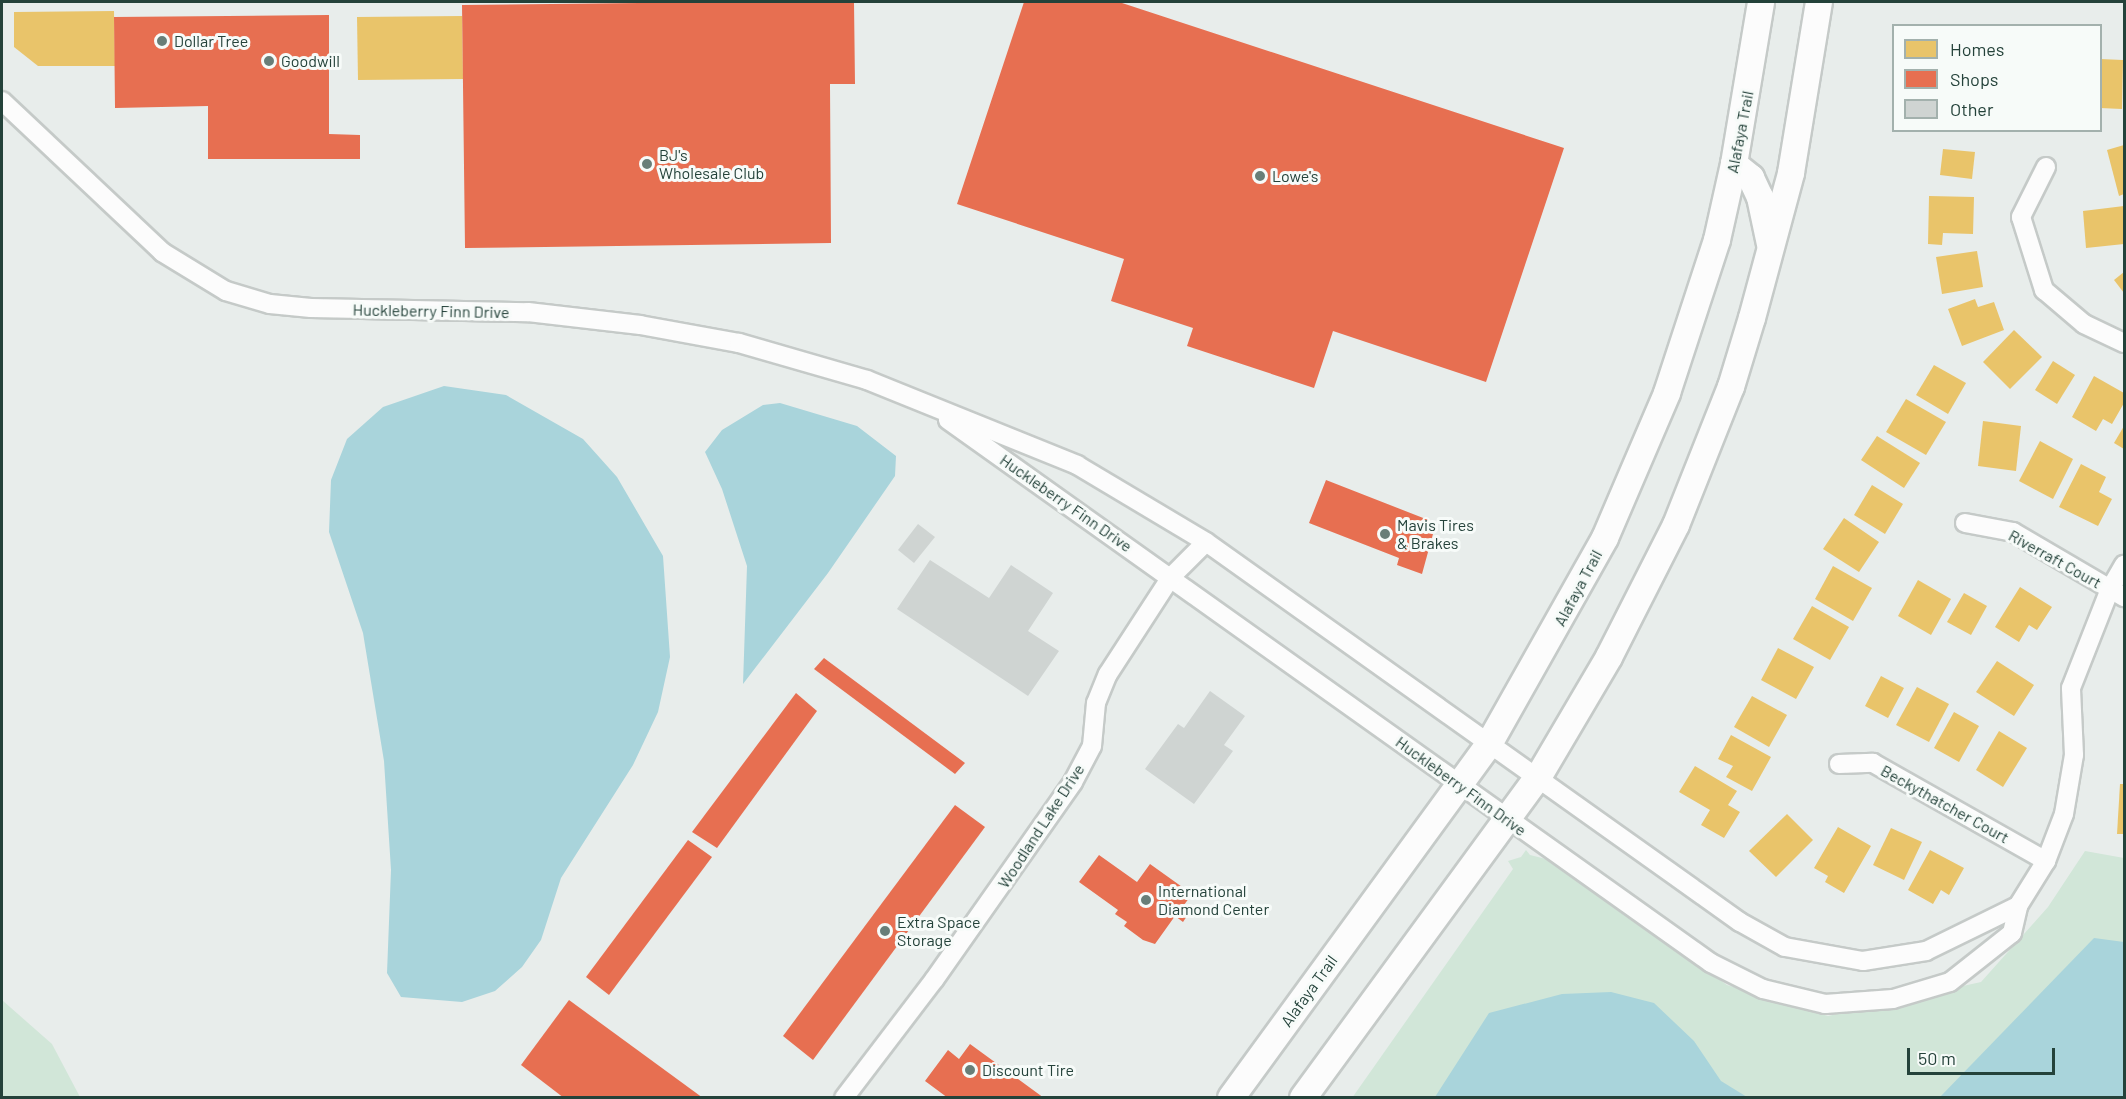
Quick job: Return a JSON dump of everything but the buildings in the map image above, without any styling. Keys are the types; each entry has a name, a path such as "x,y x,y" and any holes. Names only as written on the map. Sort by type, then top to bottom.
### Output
{"main road":[{"name":"Alafaya Trail","path":"1231,1098 1489,744 1587,573 1636,470 1693,320 1734,164 1761,2"},
{"path":"1303,1098 1539,776 1609,657 1676,525 1731,387 1791,174 1819,2"},
{"path":"1734,164 1751,178 1760,196 1770,248"}],"street":[{"name":"Huckleberry Finn Drive","path":"2,101 162,252 226,291 270,304 311,308 528,312 640,325 739,343 796,358 921,401 1077,465 1206,542 1489,744 1539,776 1740,922 1785,947 1863,961 1926,951 2018,906"},
{"path":"2046,167 2021,217 2044,290 2084,324 2124,343"},
{"name":"Huckleberry Finn Drive","path":"921,401 1711,963 1763,989 1825,1004 1893,999 1950,982 2012,933 2018,906 2046,861 2064,814 2074,755 2071,688 2117,593 2124,565"},
{"name":"Riverraft Court","path":"1965,523 2013,532 2117,593"},
{"name":"Woodland Lake Drive","path":"844,1098 934,980 1073,782 1092,746 1096,703 1108,674 1171,577 1206,542"},
{"name":"Beckythatcher Court","path":"1839,764 1873,763 2046,861"}],"green space":[{"path":"1526,850 1530,855 1558,862 1727,985 1828,1016 1981,982 2048,907 2085,851 2124,858 2124,1097 1352,1098 1513,869 1508,861 1521,857"},
{"path":"2,1000 52,1044 80,1097 2,1097"}],"water":[{"path":"444,386 506,395 583,439 617,477 663,556 670,657 658,712 633,765 561,878 541,940 522,967 495,991 462,1002 401,997 387,973 391,870 384,761 363,633 329,532 331,480 347,439 383,407"},
{"path":"780,403 857,426 896,456 895,476 828,573 743,684 747,566 722,489 705,452 722,430 763,405"},
{"path":"2094,938 2124,942 2124,1097 1940,1097"},
{"path":"1611,992 1654,1003 1694,1041 1721,1081 1747,1097 1435,1097 1489,1013 1562,994"}],"place":[{"name":"Dollar Tree","path":"162,41"},
{"name":"Goodwill","path":"269,61"},
{"name":"BJ's Wholesale Club","path":"647,164"},
{"name":"Lowe's","path":"1260,176"},
{"name":"Mavis Tires & Brakes","path":"1385,534"},
{"name":"International Diamond Center","path":"1146,900"},
{"name":"Extra Space Storage","path":"885,931"},
{"name":"Discount Tire","path":"970,1070"}]}
